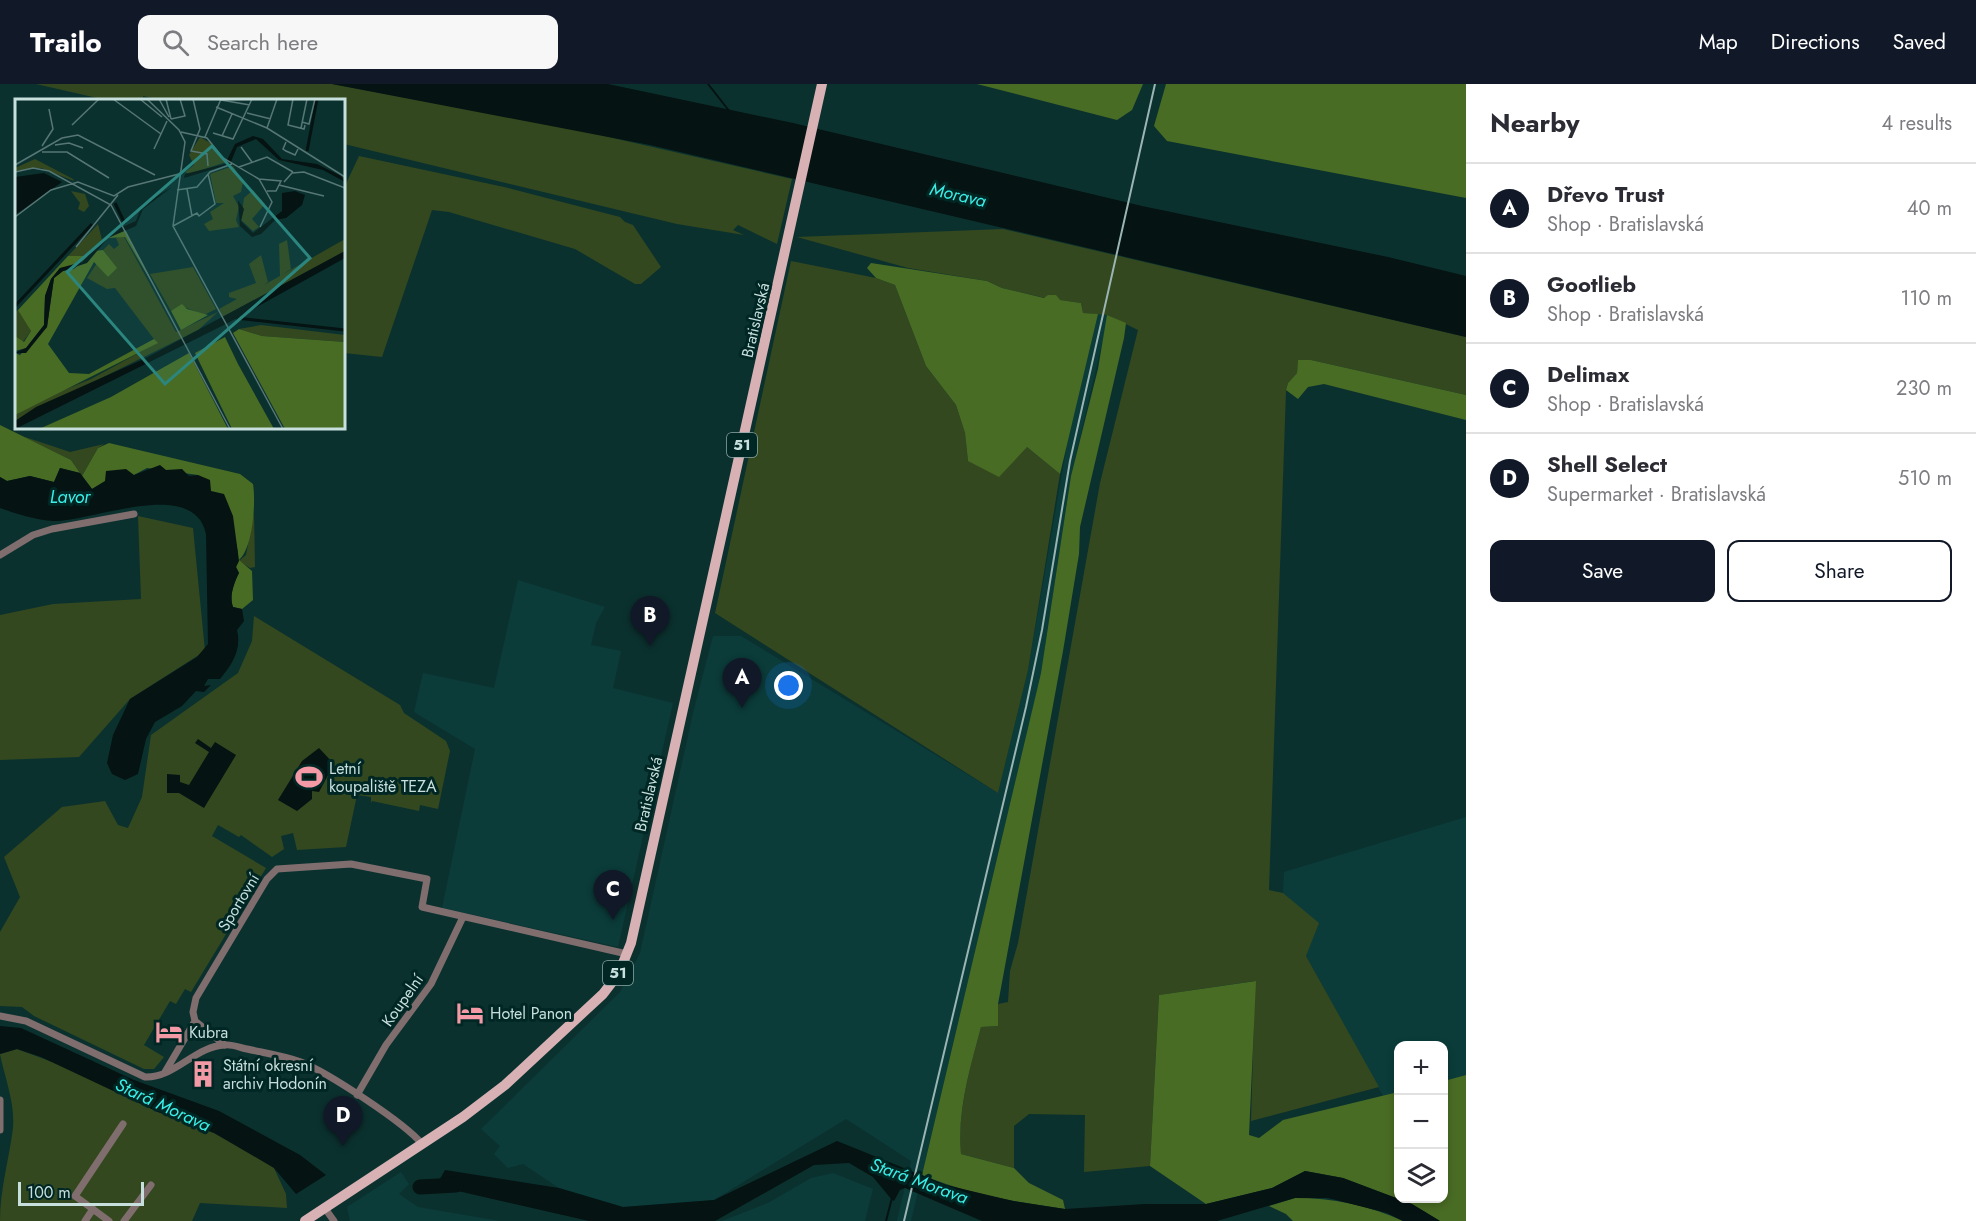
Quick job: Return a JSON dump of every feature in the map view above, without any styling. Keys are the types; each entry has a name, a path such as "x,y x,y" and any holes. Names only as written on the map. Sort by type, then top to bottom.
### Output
{"main road":[{"name":"Bratislavská","path":"324,1207 490,1098 581,1015 613,982 627,954 822,84"},
{"name":"51","path":"305,1221 324,1207"}],"street":[{"path":"0,555 33,535 52,528 134,514"},
{"name":"Sportovní","path":"195,1021 193,1012 196,998 267,879 278,869 351,864 427,879 422,907 463,917"},
{"path":"463,917 627,954"},
{"name":"Koupelní","path":"357,1095 386,1045 431,984 463,917"},
{"path":"0,1016 26,1021 145,1077 164,1074 201,1053 225,1045"},
{"path":"164,1074 195,1021 225,1045 302,1063 401,1124 422,1144"},
{"path":"0,1100 0,1130"},
{"path":"109,1221 75,1196 123,1124"},
{"path":"124,1221 151,1185"},
{"path":"324,1207 334,1221"},
{"path":"85,1221 93,1209"}],"shaded area":[{"path":"1129,228 1071,476 1041,673 911,1221 897,1221 911,1161 846,1119 714,1200 623,1207 559,1188 523,1164 508,1168 494,1154 500,1146 481,1129 620,992 640,953 693,713 713,636 741,636 998,793 1028,670 1068,439 1098,314"},
{"path":"518,580 605,607 596,623 591,645 621,651 613,688 673,703 618,947 442,908 475,749 414,712 423,673 494,688"},
{"path":"1466,817 1466,1075 1448,1080 1448,1041 1394,1041 1394,1093 1383,1096 1306,956 1283,893 1284,872"},
{"path":"401,1172 409,1184 399,1194 418,1207 500,1221 350,1221 347,1207"},
{"path":"833,1173 873,1189 865,1221 722,1221 768,1203 811,1178"}],"green space":[{"path":"36,84 332,84 578,130 792,179 777,244 738,225 733,230 744,235 677,224 345,144 345,99 156,99 143,96 143,99 102,99"},
{"path":"977,84 1143,84 1132,110 1117,120"},
{"path":"1166,84 1466,84 1466,198 1167,141 1154,126"},
{"path":"359,156 504,187 620,217 633,225 661,267 641,284 635,284 575,249 449,212 432,210 382,357 345,353 345,186"},
{"path":"1003,229 1466,337 1466,395 1311,360 1298,361 1297,373 1288,383 1286,390 1269,890 1283,893 1319,923 1306,956 1379,1087 1251,1121 1255,981 1159,995 1150,1166 1084,1172 1085,1115 1029,1114 1014,1126 1014,1168 961,1154 960,1138 965,1090 981,1027 998,1026 998,1004 1008,1002 1010,971 1018,943 1100,483 1138,330 1107,315 1083,313 1081,303 1045,298 1002,288 987,281 908,268 797,237"},
{"path":"791,261 876,278 895,285 926,366 956,405 965,433 968,461 1027,447 1060,474 1028,670 998,793 715,613"},
{"path":"871,263 987,281 1002,288 1044,298 1048,295 1056,295 1060,300 1081,303 1083,313 1098,314 1060,474 1027,447 999,477 968,461 965,433 956,405 926,366 895,285 876,278 867,268"},
{"path":"1107,315 1126,323 1124,338 1080,527 1079,554 1063,651 998,1004 998,1026 981,1027 965,1090 960,1138 961,1154 1014,1168 1029,1183 1063,1200 1065,1209 974,1192 922,1175 1041,673 1071,476 1098,369"},
{"path":"1298,360 1311,360 1466,395 1466,420 1324,384 1308,387 1298,399 1286,390 1288,383 1297,373"},
{"path":"0,425 71,460 80,473 60,468 54,482 30,476 7,481 0,477"},
{"path":"22,436 70,452 104,444 98,448 82,476 71,460"},
{"path":"109,443 240,474 253,484 254,513 248,546 239,560 252,571 253,600 242,609 233,607 232,594 239,573 236,567 237,546 220,506 198,475 147,468 134,475 106,481 92,489 82,476 98,448"},
{"path":"254,512 255,567 250,568 239,561 246,555"},
{"path":"138,516 193,528 205,651 130,699 79,757 0,760 0,615 53,604 141,599"},
{"path":"254,616 400,705 404,713 446,741 450,751 438,809 420,805 419,811 372,801 371,803 371,797 357,795 346,847 297,850 293,833 281,836 284,849 272,857 241,835 239,837 218,825 212,836 266,868 191,992 185,989 176,1004 170,1001 144,1045 164,1057 154,1069 144,1069 34,1016 22,1007 0,1006 0,932 20,897 4,857 62,807 105,801 118,825 128,828 142,797 151,735 238,673 252,641"},
{"path":"1256,981 1249,1135 1259,1138 1283,1120 1394,1093 1394,1197 1343,1178 1305,1171 1272,1188 1206,1204 1150,1166 1159,995"},
{"path":"17,1049 63,1066 158,1112 214,1133 252,1153 274,1168 286,1194 287,1208 200,1203 192,1221 0,1221 1,1197 13,1118 0,1054"},
{"path":"1466,1075 1466,1221 1440,1221 1409,1203 1448,1203 1448,1080"},
{"path":"1295,1198 1323,1199 1350,1204 1403,1221 1293,1221 1286,1214 1269,1206"}],"water":[{"name":"Morava","path":"332,84 608,84 793,123 1142,206 1388,257 1466,276 1466,337 650,145"},
{"name":"Lavor","path":"160,465 166,470 182,469 189,476 198,475 210,480 211,491 224,494 233,516 239,561 236,567 239,573 235,581 232,603 233,607 242,609 244,621 237,630 238,644 235,656 224,674 220,679 208,679 204,686 211,685 204,692 196,691 182,706 155,722 146,739 138,774 125,780 112,774 107,763 113,735 130,699 197,657 208,644 206,534 198,517 183,508 163,505 140,506 54,521 27,516 0,508 0,477 7,481 30,476 54,482 60,468 80,473 92,489 105,481 106,471 126,469 134,475"},
{"path":"198,739 211,748 215,742 236,755 204,808 179,793 167,793 167,774 180,775 180,782 189,785 209,752 195,743"},
{"name":"Letní koupaliště TEZA","path":"319,748 334,764 319,792 312,791 312,799 297,811 278,800 302,761"},
{"path":"0,1026 21,1028 134,1080 219,1111 300,1155 326,1175 296,1194 274,1168 214,1133 158,1112 41,1057 17,1049 0,1054"},
{"path":"837,1141 946,1185 1013,1201 1065,1209 1145,1204 1206,1204 1272,1188 1305,1171 1343,1178 1394,1197 1394,1203 1412,1204 1440,1221 1403,1221 1387,1213 1328,1198 1295,1198 1217,1221 982,1221 905,1188 900,1190 894,1201 873,1177 849,1163 814,1165 715,1221 589,1221 436,1186 445,1170 559,1188 623,1207 714,1200"}],"waterway":[{"path":"708,84 730,112"},
{"name":"Stará Morava","path":"420,1187 456,1185"},
{"path":"886,1221 892,1198"}],"railway":[{"path":"904,1221 1026,707 1042,630 1070,461 1155,84"}],"place":[{"name":"Gootlieb","path":"650,646"},
{"name":"Dřevo Trust","path":"742,708"},
{"name":"Letní koupaliště TEZA","path":"309,777"},
{"name":"Delimax","path":"613,920"},
{"name":"Hotel Panon","path":"470,1013"},
{"name":"Kubra","path":"169,1032"},
{"name":"Státní okresní archiv Hodonín","path":"203,1074"},
{"name":"Shell Select","path":"343,1146"}]}
